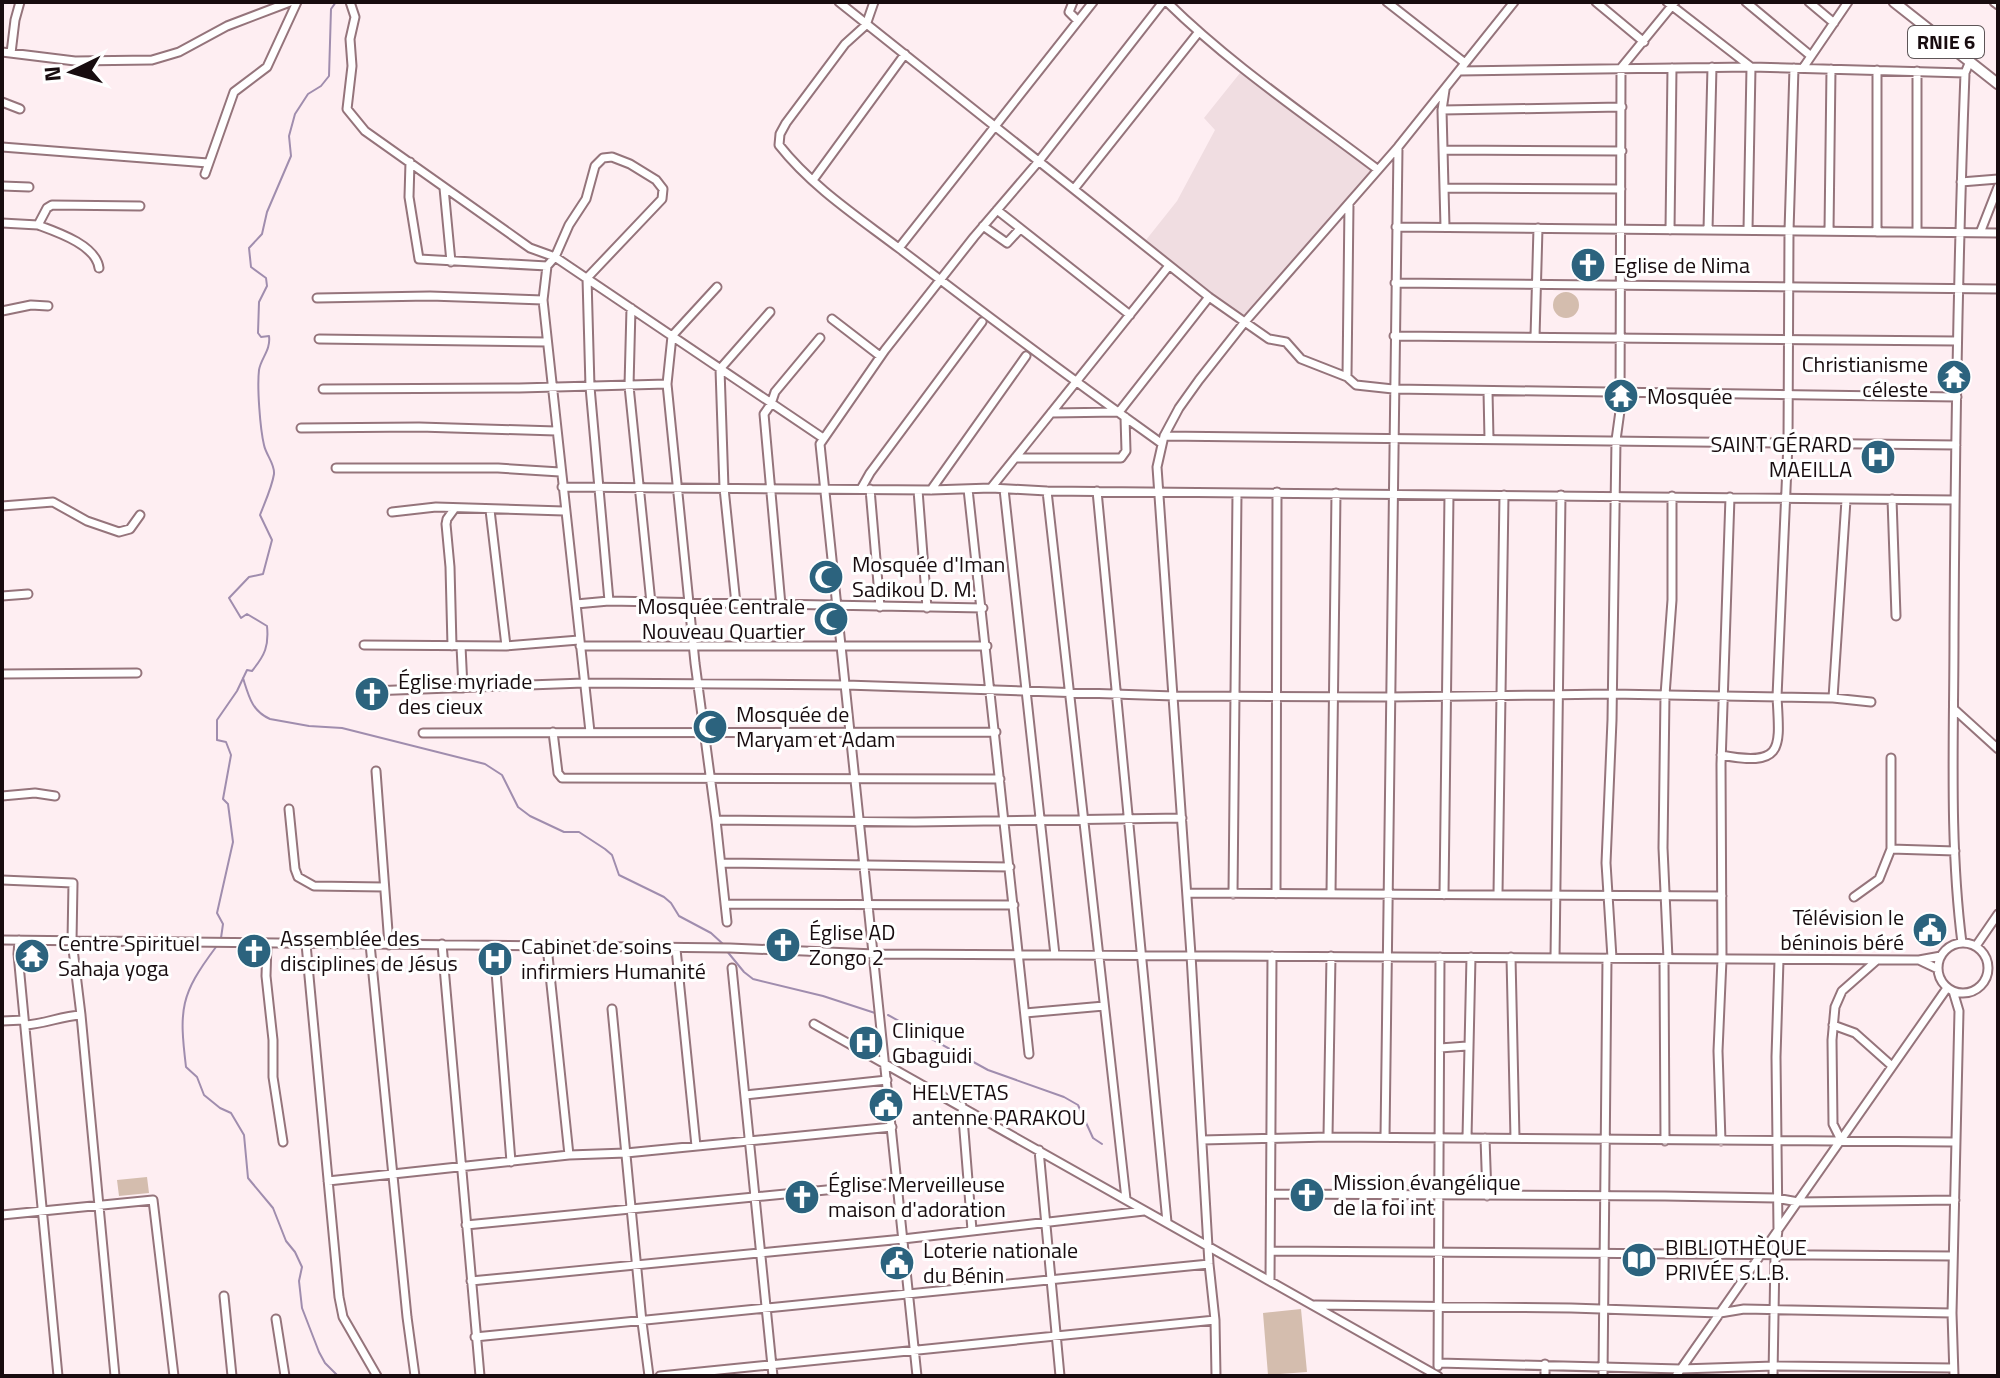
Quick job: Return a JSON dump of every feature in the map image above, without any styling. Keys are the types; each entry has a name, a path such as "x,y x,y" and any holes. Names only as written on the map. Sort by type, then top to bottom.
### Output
{"main road":[{"name":"RNIE 6","path":"1894,2 1998,84"}],"street":[{"path":"20,2 7,52 75,61 152,60 179,52 227,26 290,2"},
{"path":"205,174 234,92 267,67 297,2"},
{"path":"350,2 355,17 350,39 352,54 347,109 365,131 530,248 555,257 823,438"},
{"path":"839,2 1168,267 1244,323 1269,339 1286,342 1301,359 1362,386 1488,391 1957,397"},
{"path":"874,2 866,25 845,44 780,134 779,145 857,218 1076,382 1163,439 1393,438 1956,445"},
{"path":"1073,2 1069,12 1078,21"},
{"path":"899,248 1093,2"},
{"path":"917,1376 820,444 880,356 1165,2 1198,33 1377,169"},
{"path":"1387,2 1465,63"},
{"path":"1216,1376 1215,1320 1157,467 1163,439 1179,408 1244,323 1398,147 1514,2"},
{"path":"1596,2 1644,42"},
{"path":"1746,2 1811,56"},
{"path":"1809,2 1834,23"},
{"path":"1721,755 1758,758 1775,752 1780,738 1777,697 1790,394 1789,231 1799,68 1811,56 1848,2"},
{"path":"1603,1376 1610,958 1606,863 1616,440 1620,392 1621,68 1672,3 1751,67"},
{"path":"1074,189 1198,33"},
{"path":"813,180 905,54"},
{"path":"1962,943 1955,851 1955,500 1961,182 1965,73 1970,61"},
{"path":"1708,230 1712,67"},
{"path":"1459,71 1751,67 1965,73"},
{"path":"1748,230 1751,67"},
{"path":"1670,230 1672,68"},
{"path":"1829,231 1831,69"},
{"path":"1877,70 1877,232"},
{"path":"1917,71 1917,232"},
{"path":"1445,88 1442,110 1445,227"},
{"path":"2,102 20,109"},
{"path":"1442,110 1622,107"},
{"path":"2,147 208,163"},
{"path":"1385,1137 1398,147"},
{"path":"1443,150 1622,151"},
{"path":"590,732 543,300 547,266 586,199 595,166 603,158 612,157 656,180 663,189 662,199 587,278 590,387 609,601"},
{"path":"410,162 409,197 417,256 451,262 547,266"},
{"path":"1961,182 1998,179"},
{"path":"2,186 29,187"},
{"path":"1980,233 1998,187"},
{"path":"444,188 451,262"},
{"path":"1444,188 1621,189"},
{"path":"1347,377 1349,204"},
{"path":"38,225 52,205 140,206"},
{"path":"997,210 1130,315"},
{"path":"2,223 38,225 70,237 96,257 99,268"},
{"path":"983,226 1007,243 1020,229"},
{"path":"1396,227 1998,233"},
{"path":"1535,337 1538,228"},
{"path":"991,488 1168,267"},
{"path":"1395,283 1998,289"},
{"path":"717,287 672,336 667,384 693,644 727,922"},
{"path":"317,298 430,296 543,300"},
{"path":"1015,458 1121,458 1126,451 1122,414 1209,297"},
{"path":"2,311 31,305 48,306"},
{"path":"631,308 629,386 651,603"},
{"path":"736,604 724,488 720,369 770,312"},
{"path":"832,319 880,356"},
{"path":"880,607 866,489 888,448 982,322"},
{"path":"1394,336 1957,341"},
{"path":"781,605 764,414 775,392 820,338"},
{"path":"319,339 547,342"},
{"path":"931,490 1026,356"},
{"path":"323,389 667,384"},
{"path":"1488,391 1489,439"},
{"path":"1051,413 1122,414"},
{"path":"301,428 556,431"},
{"path":"336,468 498,468 560,472"},
{"path":"562,487 991,488 1955,500"},
{"path":"968,489 1029,1054"},
{"path":"1004,489 1055,955"},
{"path":"918,490 927,608"},
{"path":"1047,491 1126,1199"},
{"path":"1097,491 1167,1222"},
{"path":"1276,894 1277,492"},
{"path":"1233,894 1237,493"},
{"path":"1331,894 1336,493"},
{"path":"1444,895 1449,495"},
{"path":"1498,894 1504,495"},
{"path":"1555,958 1561,495"},
{"path":"1665,1141 1665,695 1672,600 1672,496"},
{"path":"1721,1141 1718,1051 1722,959 1721,755 1730,497"},
{"path":"1892,499 1896,616"},
{"path":"1833,698 1846,500"},
{"path":"2,506 53,502 87,521 119,532 130,529 140,515"},
{"path":"392,512 436,507 564,511"},
{"path":"452,646 446,524 455,508"},
{"path":"490,510 506,646"},
{"path":"2,596 28,594"},
{"path":"576,604 609,601 983,608"},
{"path":"364,645 987,646"},
{"path":"461,646 463,688"},
{"path":"2,674 137,673"},
{"path":"370,691 584,683 846,685 1174,696 1611,694 1833,698 1871,702"},
{"path":"1954,710 1998,749"},
{"path":"553,732 558,773 562,778 1000,779"},
{"path":"423,733 996,732"},
{"path":"1854,897 1879,879 1891,849 1891,758"},
{"path":"376,771 389,945"},
{"path":"2,796 35,793 55,796"},
{"path":"289,809 295,869 305,883 314,886 384,887"},
{"path":"716,820 1085,821 1182,818"},
{"path":"1891,849 1955,851"},
{"path":"721,863 1010,867"},
{"path":"2,880 73,883 72,941 115,1376"},
{"path":"1187,893 1722,896"},
{"path":"725,904 1014,905"},
{"path":"1976,946 1998,914"},
{"path":"2,940 727,948 875,954 1876,961 1941,956"},
{"path":"19,940 58,1376"},
{"path":"267,943 266,976 273,1040 273,1077 283,1142"},
{"path":"1950,990 1968,993 1980,987 1987,975 1998,968 1976,946 1962,943 1950,947 1941,956 1938,969 1942,982 1950,990 1959,1011"},
{"path":"306,944 334,1260 343,1317 377,1376"},
{"path":"370,944 415,1376"},
{"path":"442,944 480,1376"},
{"path":"494,946 511,1162"},
{"path":"547,946 569,1155"},
{"path":"676,949 696,1146"},
{"path":"1270,1281 1272,956"},
{"path":"1328,1137 1331,956"},
{"path":"814,1024 1438,1376 1440,957"},
{"path":"1467,1138 1471,957"},
{"path":"1511,957 1515,1138"},
{"path":"1986,958 1987,975"},
{"path":"1773,1376 1778,1230 1779,960"},
{"path":"1919,960 1938,969"},
{"path":"1840,1140 1833,1124 1835,1007 1842,991 1876,961"},
{"path":"732,968 773,1376"},
{"path":"1679,1372 1892,1066 1950,990"},
{"path":"1438,1363 1603,1366 1679,1372 1774,1366 1954,1372 1952,1313 1959,1011 1968,993"},
{"path":"1025,1013 1104,1006"},
{"path":"612,1009 649,1376"},
{"path":"2,1021 43,1024 62,1016 81,1015"},
{"path":"1833,1025 1855,1033 1892,1066"},
{"path":"1440,1048 1467,1046"},
{"path":"745,1095 887,1080"},
{"path":"962,1106 972,1230"},
{"path":"328,1181 569,1155 626,1153 892,1127"},
{"path":"1202,1140 1385,1137 1955,1142"},
{"path":"1485,1138 1487,1196"},
{"path":"1039,1150 1060,1376"},
{"path":"466,1225 898,1183"},
{"path":"1271,1194 1776,1198 1798,1202 1955,1200"},
{"path":"2,1215 153,1200 174,1376"},
{"path":"471,1281 903,1239 1146,1210"},
{"path":"1271,1251 1953,1256"},
{"path":"475,1337 1209,1264"},
{"path":"224,1296 232,1376"},
{"path":"1312,1305 1720,1313 1744,1309 1952,1313"},
{"path":"276,1319 285,1376"},
{"path":"660,1376 1215,1320"},
{"path":"1545,1364 1545,1376"}],"shaded area":[{"path":"1244,68 1378,163 1244,318 1146,240 1177,201 1215,130 1204,118"},
{"path":"1566,292 1575,296 1579,305 1575,314 1566,318 1557,314 1553,305 1557,296"},
{"path":"147,1177 149,1193 119,1196 117,1180"},
{"path":"1301,1309 1307,1372 1268,1375 1263,1313"}],"waterway":[{"path":"221,938 223,924 217,913 233,842 228,804 223,799 231,755 226,742 217,740 217,720 247,670 252,671 260,660 267,639 267,626 247,614 241,618 229,598 249,577 263,574 272,540 260,515 274,474 264,445 259,397 259,370 269,341 269,336 261,337 258,333 259,302 267,286 266,278 251,267 249,248 262,234 267,212 291,156 289,136 295,114 308,94 329,76 331,9 336,2"},
{"path":"243,678 255,708 270,719 342,728 485,764 502,775 518,807 564,832 579,832 605,849 612,855 619,875 664,897 679,916 711,933 723,944"},
{"path":"216,947 195,978 185,1003 183,1031 186,1067 197,1077 204,1095 231,1113 244,1135 248,1178 273,1208 286,1241 302,1267 299,1281 302,1308 319,1352 338,1376"},
{"path":"726,950 753,979 823,996 875,1013"},
{"path":"888,1015 988,1070 1078,1105 1093,1138 1102,1144"}],"place":[{"name":"Eglise de Nima","path":"1588,265"},
{"name":"Christianisme céleste","path":"1954,377"},
{"name":"Mosquée","path":"1621,396"},
{"name":"SAINT GÉRARD MAEILLA","path":"1878,457"},
{"name":"Mosquée d'Iman Sadikou D. M.","path":"826,577"},
{"name":"Mosquée Centrale Nouveau Quartier","path":"831,619"},
{"name":"Église myriade des cieux","path":"372,694"},
{"name":"Mosquée de Maryam et Adam","path":"710,727"},
{"name":"Télévision le béninois béré","path":"1930,930"},
{"name":"Église AD Zongo 2","path":"783,945"},
{"name":"Assemblée des disciplines de Jésus","path":"254,951"},
{"name":"Centre Spirituel Sahaja yoga","path":"32,956"},
{"name":"Cabinet de soins infirmiers Humanité","path":"495,959"},
{"name":"Clinique Gbaguidi","path":"866,1043"},
{"name":"HELVETAS antenne PARAKOU","path":"886,1105"},
{"name":"Mission évangélique de la foi int","path":"1307,1195"},
{"name":"Église Merveilleuse maison d'adoration","path":"802,1197"},
{"name":"BIBLIOTHÈQUE PRIVÉE S.L.B.","path":"1639,1260"},
{"name":"Loterie nationale du Bénin","path":"897,1263"}]}
